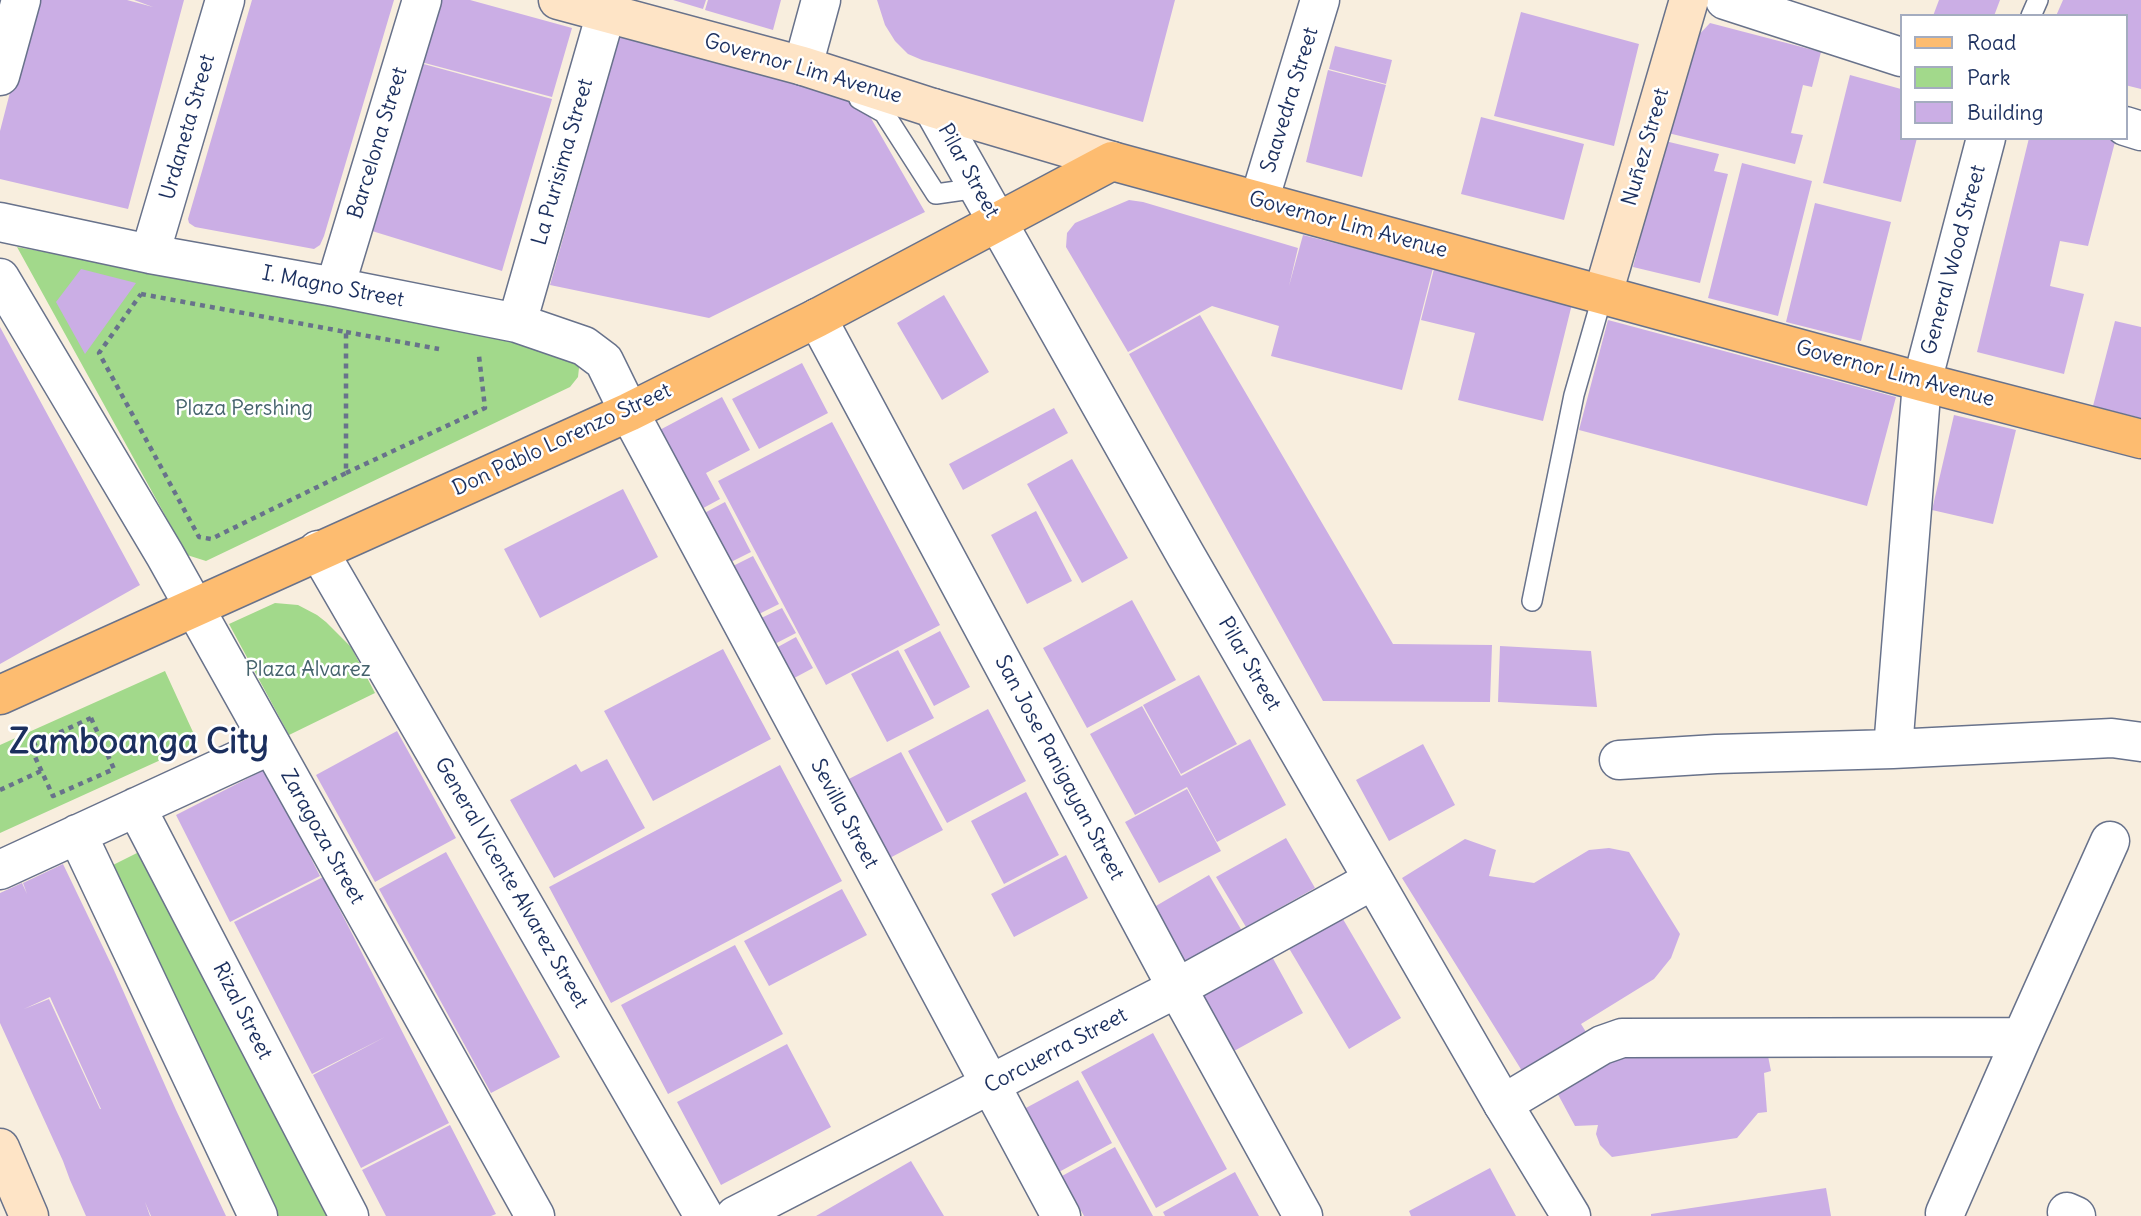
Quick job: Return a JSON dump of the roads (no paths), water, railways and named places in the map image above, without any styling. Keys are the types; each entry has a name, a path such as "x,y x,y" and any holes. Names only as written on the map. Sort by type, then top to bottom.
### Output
{"main road":[{"name":"Governor Lim Avenue","path":"558,0 608,7 1112,161 2141,439"},
{"name":"Nuñez Street","path":"1602,294 1689,0"},
{"name":"Don Pablo Lorenzo Street","path":"0,695 629,412 817,318 1112,161"},
{"path":"0,1149 29,1216"}],"street":[{"path":"0,76 21,0"},
{"name":"Urdaneta Street","path":"150,254 225,0"},
{"name":"Barcelona Street","path":"335,287 422,0"},
{"path":"803,66 821,0"},
{"name":"Saavedra Street","path":"1259,201 1320,0"},
{"path":"1726,0 1899,56"},
{"name":"La Purisima Street","path":"517,323 608,7"},
{"name":"Pilar Street","path":"933,108 1373,880 1571,1216"},
{"name":"General Wood Street","path":"1893,749 1922,382 1985,140"},
{"name":"I. Magno Street","path":"0,222 150,254 517,323 584,346 604,361 629,412"},
{"name":"Zaragoza Street","path":"0,278 165,555 535,1216"},
{"name":"San Jose Panigayan Street","path":"817,318 1177,988 1303,1216"},
{"name":"Sevilla Street","path":"629,412 1061,1216"},
{"name":"General Vicente Alvarez Street","path":"318,550 704,1216"},
{"path":"1619,760 2112,738 2141,742"},
{"path":"0,870 271,745"},
{"name":"Rizal Street","path":"136,807 349,1216"},
{"path":"77,835 258,1216"},
{"path":"1945,1213 2110,841"},
{"name":"Corcuerra Street","path":"735,1216 1177,988 1373,880"},
{"path":"1503,1104 1602,1045 1622,1038 2022,1037"}],"lane":[{"path":"848,81 846,92 884,113 936,194 978,188"},
{"path":"1532,601 1574,394 1602,294"}],"district":[{"name":"Zamboanga City","path":"139,743"}],"park label":[{"name":"Plaza Pershing","path":"244,409"},
{"name":"Plaza Alvarez","path":"308,670"}]}
